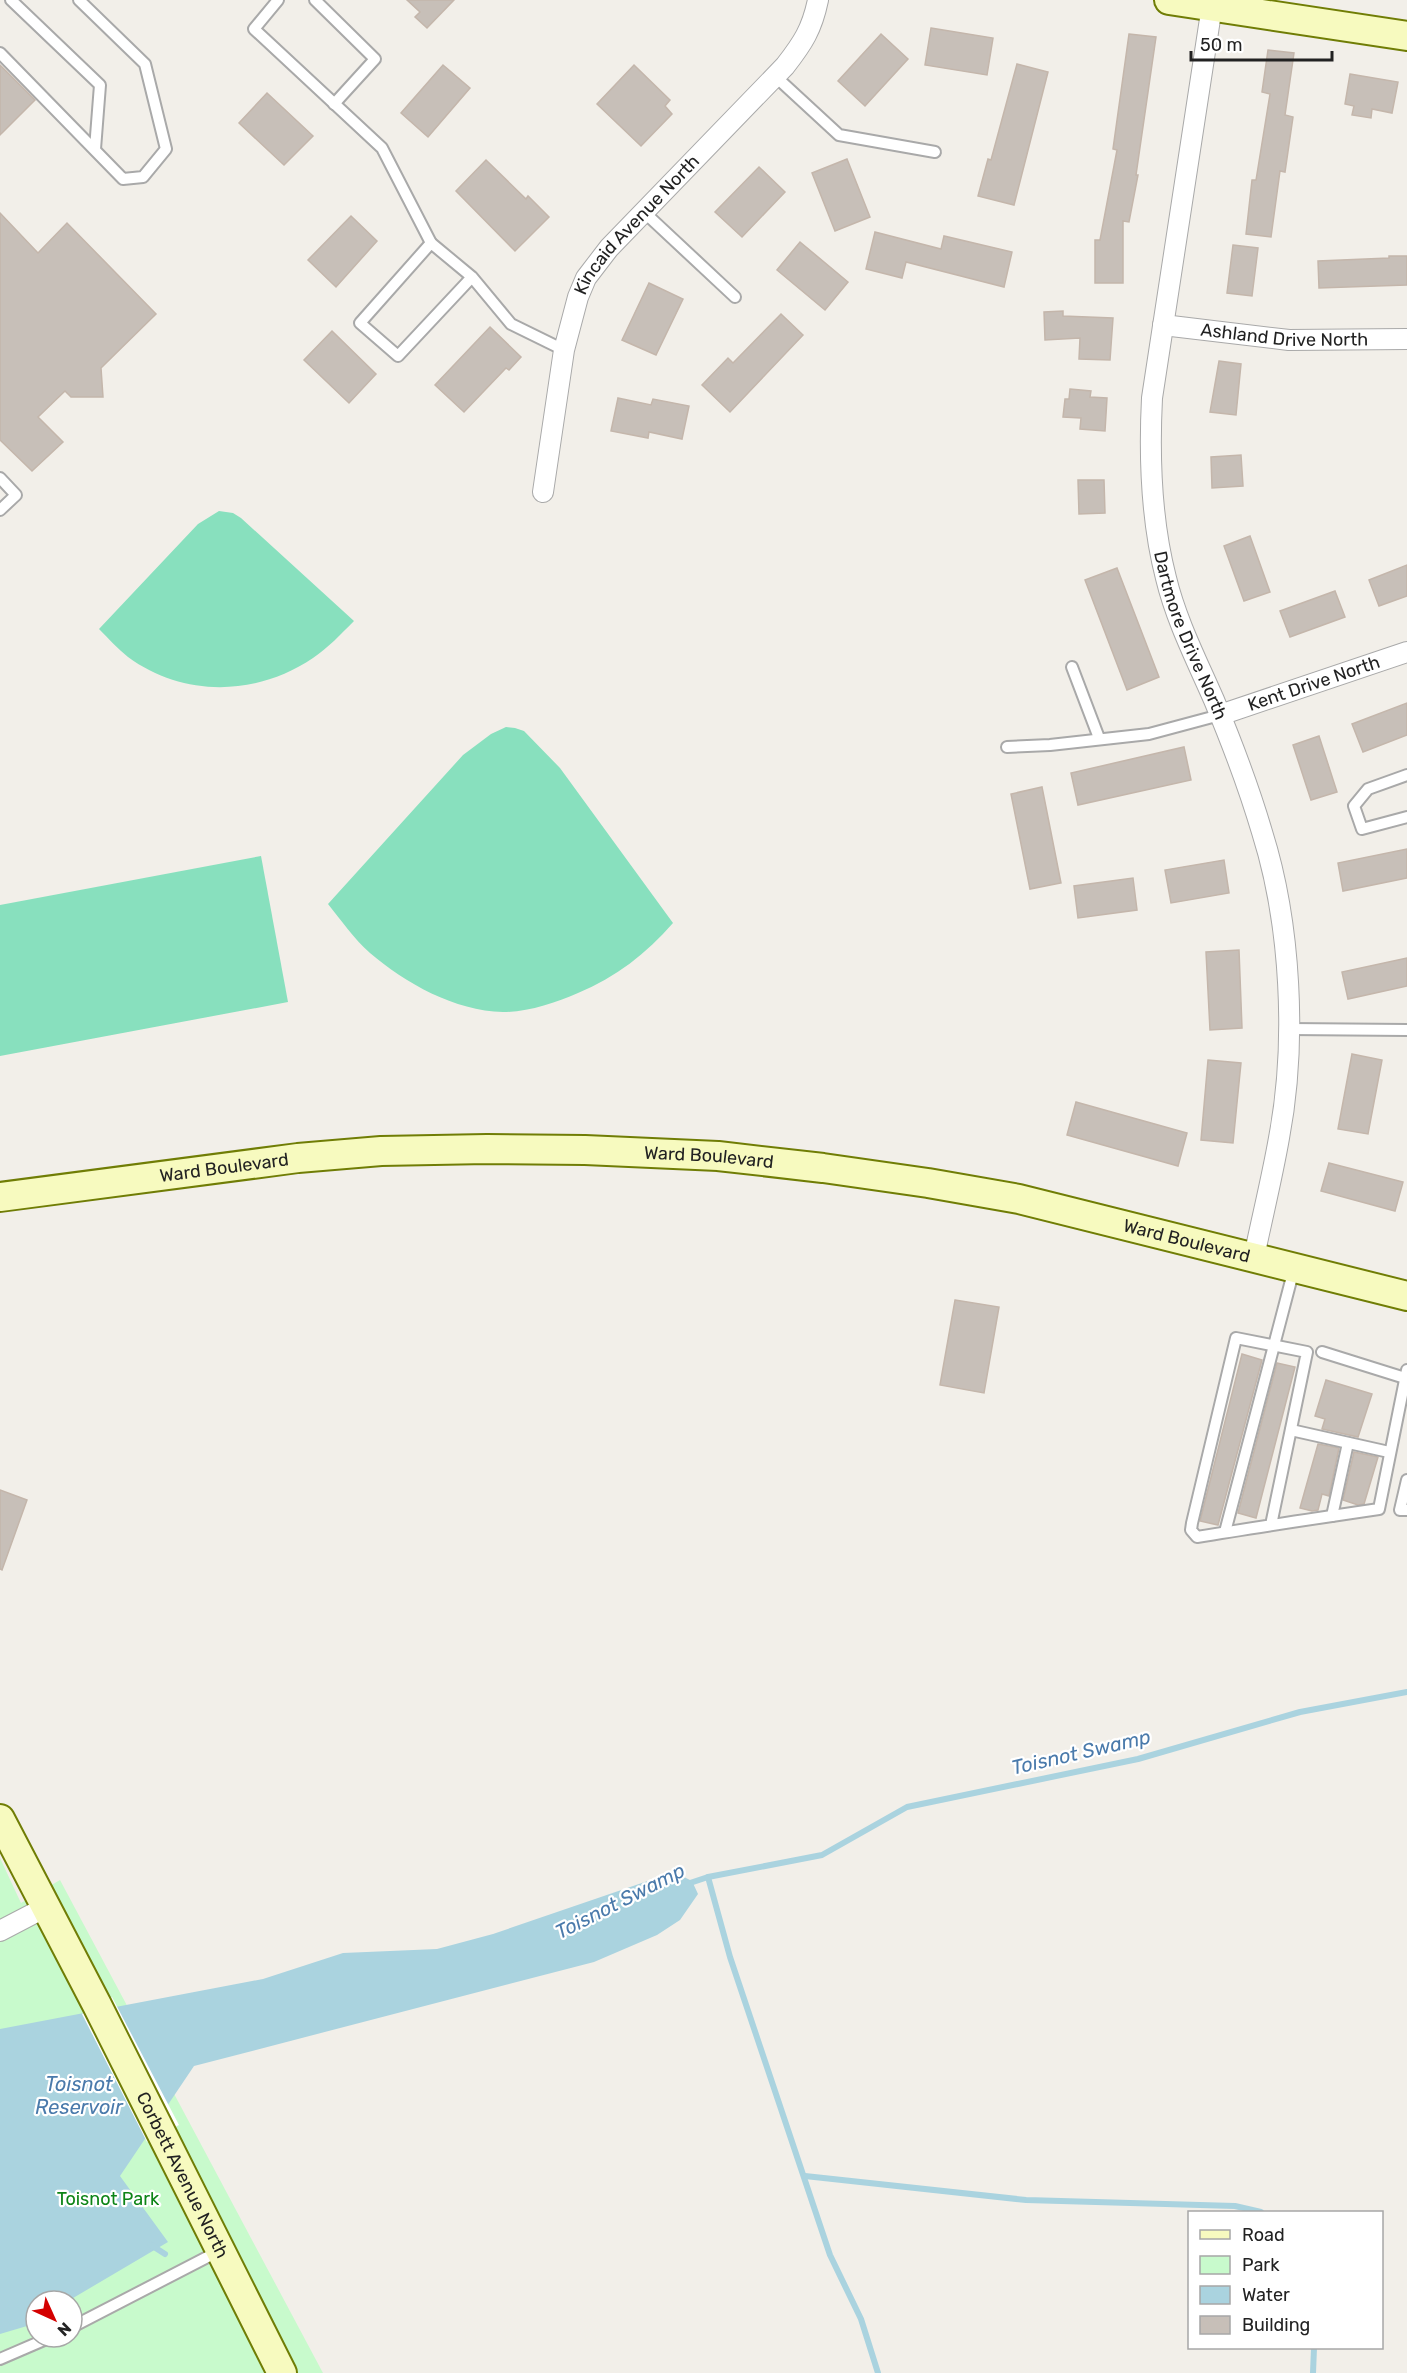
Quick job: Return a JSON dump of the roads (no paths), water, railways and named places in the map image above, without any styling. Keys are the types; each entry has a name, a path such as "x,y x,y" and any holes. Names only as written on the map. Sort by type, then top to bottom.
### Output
{"main road":[{"path":"1169,0 1407,36"},
{"name":"Ward Boulevard","path":"0,1197 298,1158 381,1151 585,1149 718,1156 928,1183 1019,1199 1407,1296"},
{"name":"Corbett Avenue North","path":"0,1819 97,2005 282,2373"}],"street":[{"name":"Kincaid Avenue North","path":"543,492 564,350 578,297 586,278 609,248 775,76 803,43 811,27 818,0"},
{"name":"Dartmore Drive North","path":"1212,6 1162,324 1151,408 1150,451 1155,516 1166,579 1263,833 1279,904 1289,1029 1287,1070 1280,1136 1254,1257"},
{"name":"Ashland Drive North","path":"1162,324 1289,340 1407,339"},
{"name":"Kent Drive North","path":"1220,716 1407,652"},
{"path":"0,1931 46,1907"}],"lane":[{"path":"10,0 100,85 95,148"},
{"path":"0,53 123,179 143,177 166,149 144,64 80,0"},
{"path":"278,0 254,29 382,148 431,243 472,277 511,324 564,350"},
{"path":"315,0 375,58 334,104"},
{"path":"775,76 839,135 935,152"},
{"path":"644,212 735,297"},
{"path":"431,243 360,322 398,356 472,277"},
{"path":"0,478 16,495 0,510"},
{"path":"1072,667 1099,738"},
{"path":"1007,747 1149,734 1220,716"},
{"path":"1407,775 1368,789 1354,806 1362,829 1407,817"},
{"path":"1289,1029 1407,1030"},
{"path":"1225,1532 1272,1345 1294,1268"},
{"path":"1271,1526 1307,1352 1236,1338 1191,1530 1197,1537 1225,1532 1271,1526 1379,1509 1403,1510 1407,1480"},
{"path":"1322,1353 1406,1374 1379,1509"},
{"path":"1291,1430 1389,1452"},
{"path":"1332,1516 1348,1443"},
{"path":"84,2321 220,2251"},
{"path":"0,2359 24,2349"}],"water":[{"name":"Toisnot Reservoir","path":"674,1872 692,1881 698,1894 680,1920 657,1935 594,1962 194,2066 120,2176 168,2242 84,2292 84,2289 24,2289 24,2327 0,2334 0,2029 263,1979 343,1953 437,1949 493,1934"}],"waterway":[{"name":"Toisnot Swamp","path":"687,1884 708,1877 822,1855 907,1807 1138,1759 1300,1712 1407,1692"},
{"path":"708,1877 730,1957 830,2255 861,2319 878,2373"},
{"path":"805,2176 1026,2200 1235,2206 1257,2211"},
{"path":"151,2245 165,2254"},
{"path":"1313,2373 1314,2349"}],"park label":[{"name":"Toisnot Park","path":"108,2199"}]}
